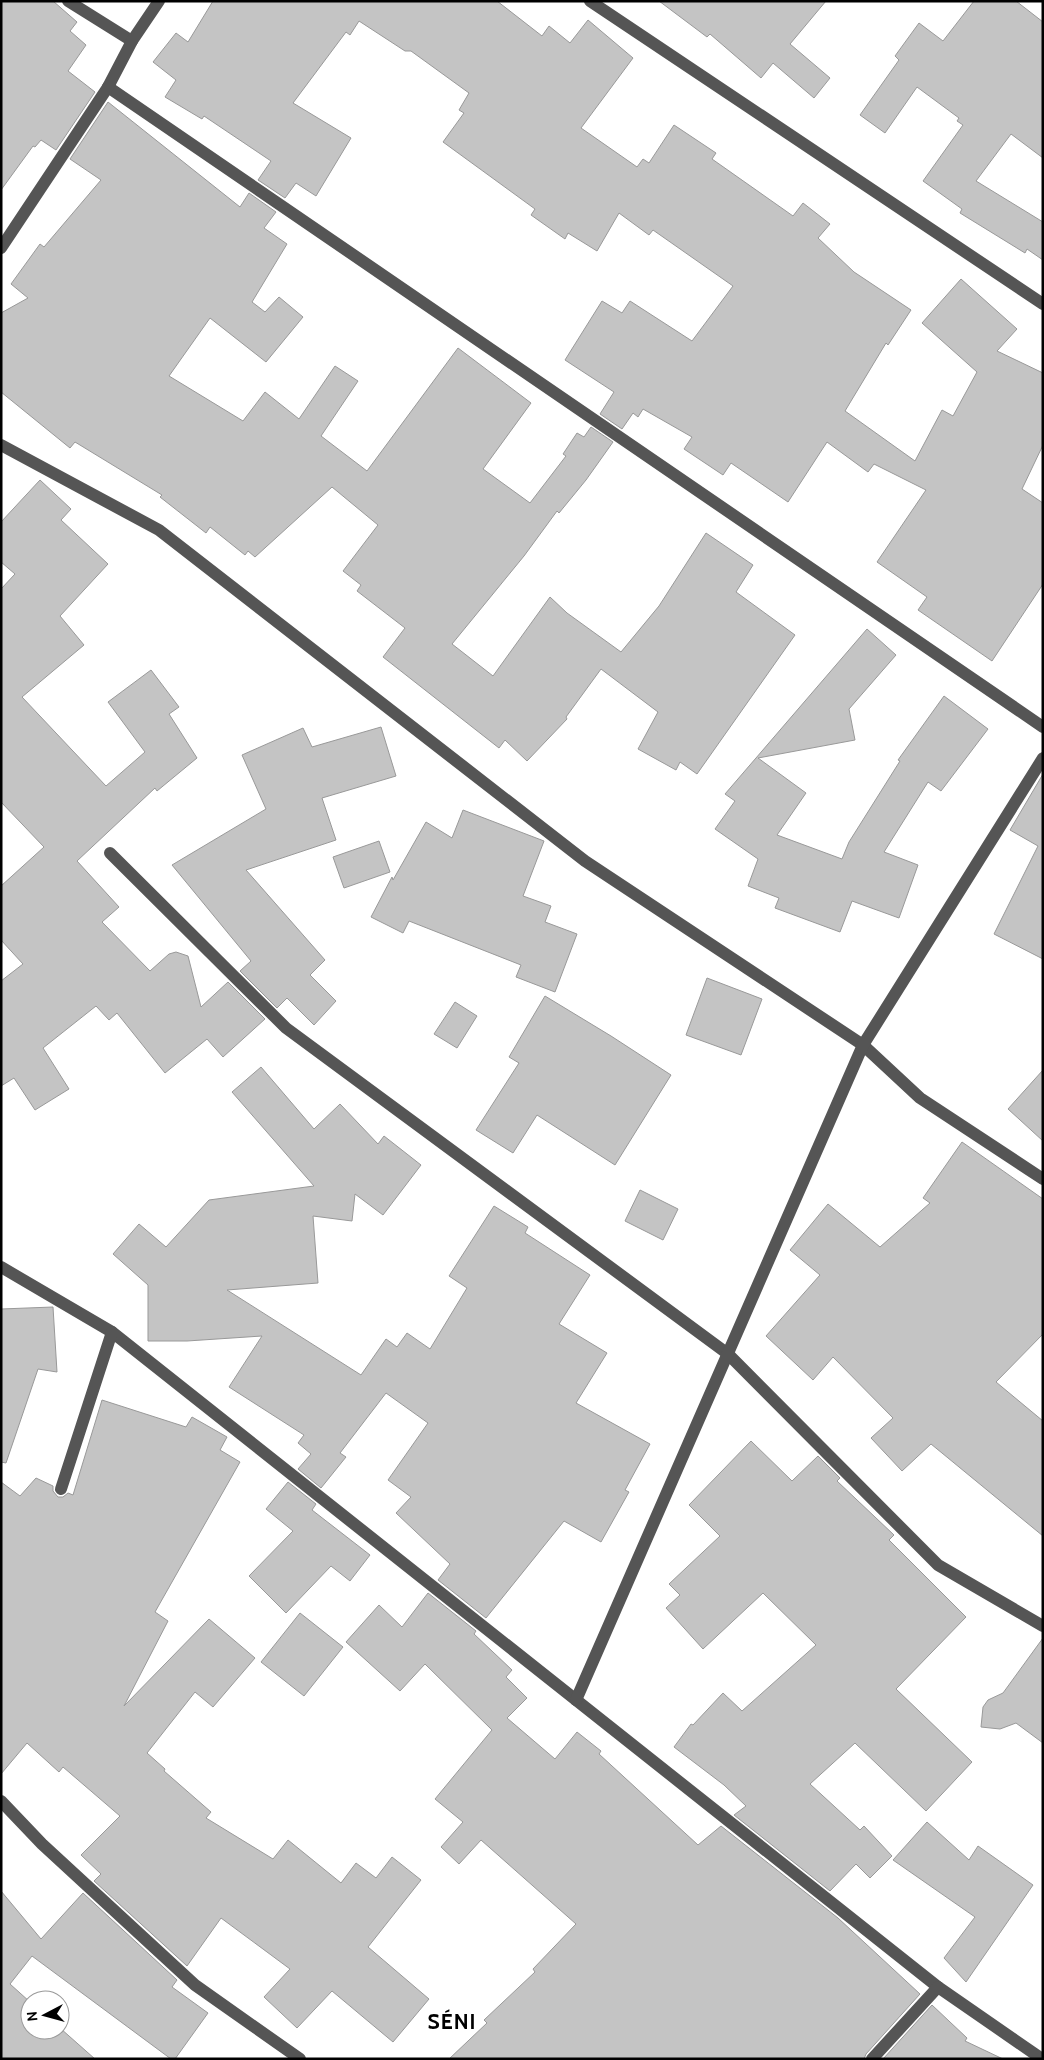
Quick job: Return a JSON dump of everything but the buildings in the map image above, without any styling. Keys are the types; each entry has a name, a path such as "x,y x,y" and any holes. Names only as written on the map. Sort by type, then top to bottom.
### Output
{"street":[{"path":"68,1 132,42"},
{"path":"1,248 108,87 132,42 159,1"},
{"path":"590,1 1043,304"},
{"path":"108,87 1043,726"},
{"path":"1,445 159,530 585,861 863,1045 920,1098 1043,1179"},
{"path":"576,1700 863,1045 1043,758"},
{"path":"110,853 286,1028 728,1354 938,1566 1043,1626"},
{"path":"1,1266 112,1332 938,1987 1042,2059"},
{"path":"60,1488 112,1332"},
{"path":"1,1801 42,1844 194,1985 300,2059"},
{"path":"872,2059 938,1987"}],"district":[{"name":"SÉNI","path":"452,2021"}]}
